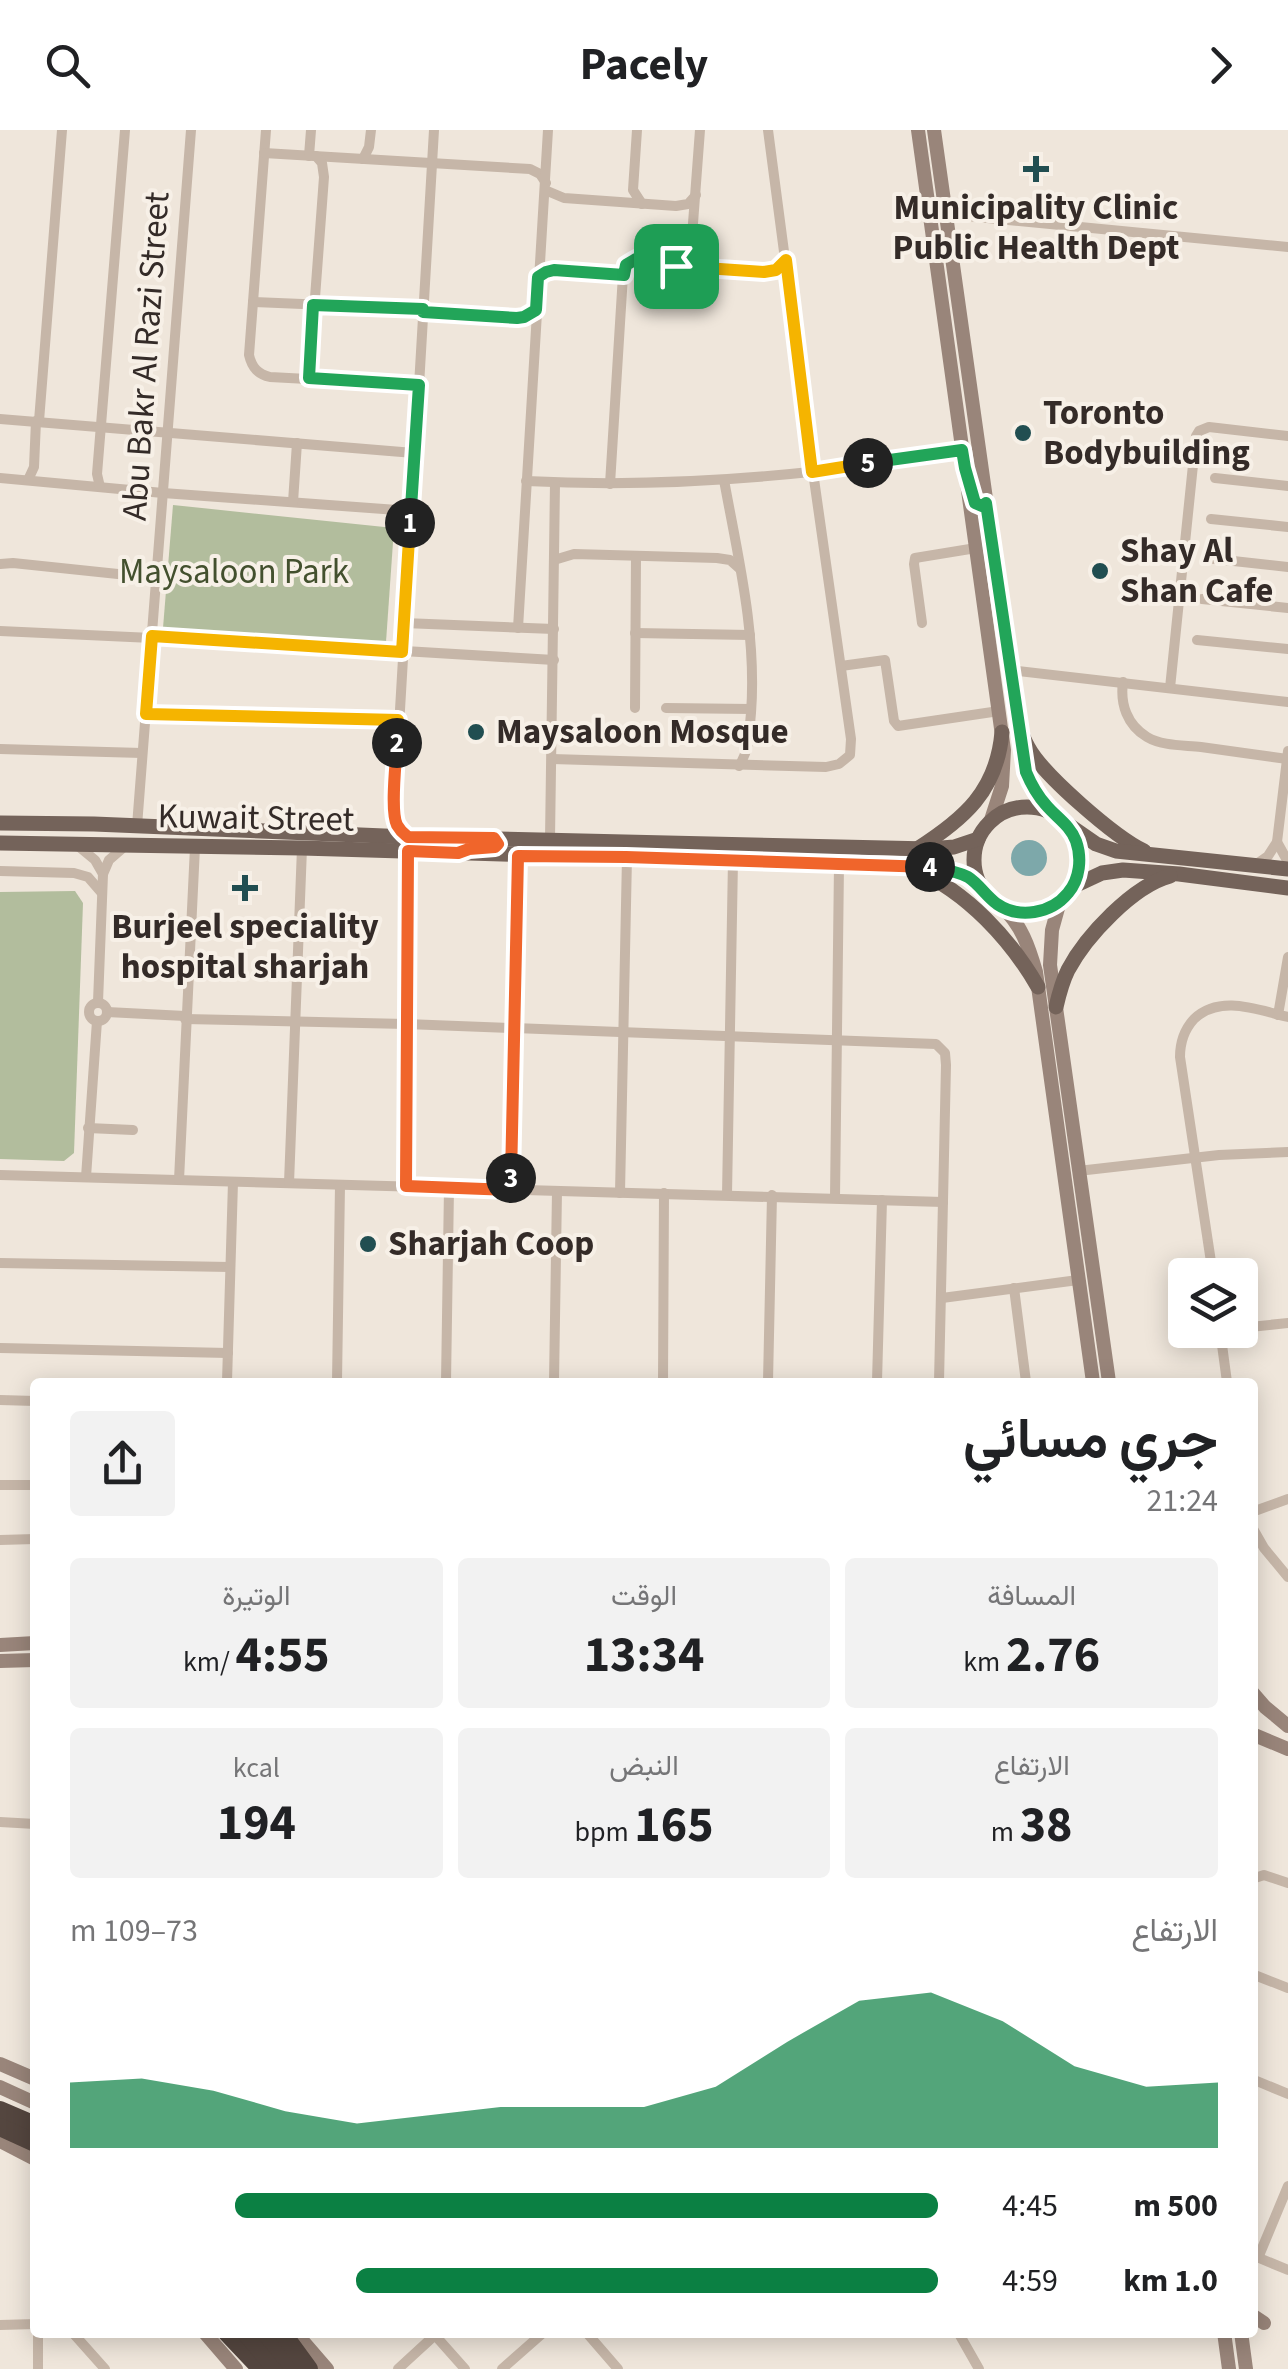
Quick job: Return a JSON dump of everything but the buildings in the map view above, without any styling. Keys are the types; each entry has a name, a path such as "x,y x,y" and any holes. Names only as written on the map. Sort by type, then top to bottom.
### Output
{"highway":[{"path":"0,2110 30,2123"},
{"path":"0,2127 30,2141"},
{"path":"232,2338 262,2369"},
{"path":"250,2338 276,2369"},
{"path":"270,2338 295,2369"},
{"path":"286,2338 309,2369"}],"main road":[{"path":"918,130 1004,750 1002,786 992,820 978,839 974,856 976,874 984,891 1014,918 1030,953 1092,1378"},
{"path":"934,130 1026,772 1033,788 1072,833 1080,860 1072,887 1047,909 1032,913 1002,907"},
{"path":"965,468 975,503 986,503"},
{"path":"1018,725 1044,770 1120,838 1158,855"},
{"path":"917,849 956,822 985,790 996,764 1002,732"},
{"path":"992,820 1006,811 1040,808 1087,839 1126,853 1288,866"},
{"name":"Kuwait Street","path":"0,823 376,836 458,853 518,856 908,866 948,870 968,877 984,891"},
{"path":"54,844 58,832 81,830 94,824"},
{"path":"458,853 495,847 498,844 494,838"},
{"name":"Kuwait Street","path":"0,843 302,848 494,838 917,849 954,847 978,839"},
{"path":"908,866 948,888 970,906 1010,946 1038,988"},
{"path":"1072,887 1091,876 1112,871 1179,874 1288,888"},
{"path":"1056,1007 1067,972 1087,942 1140,889 1179,874"},
{"path":"1060,901 1050,965 1108,1378"},
{"path":"0,1646 28,1643"},
{"path":"0,1661 30,1660"},
{"path":"1258,1699 1288,1727"},
{"path":"1258,1710 1288,1727"},
{"path":"1258,1736 1288,1749"},
{"path":"0,2064 30,2077"},
{"path":"0,2079 30,2100"},
{"path":"0,2087 30,2101"},
{"path":"0,2141 30,2157"},
{"path":"209,2338 236,2369"},
{"path":"300,2338 326,2369"},
{"path":"1224,2338 1225,2366"},
{"path":"1242,2338 1246,2369"}],"street":[{"path":"28,480 38,421 62,130"},
{"path":"100,487 97,474 125,130"},
{"name":"Abu Bakr Al Razi Street","path":"137,826 191,130"},
{"path":"266,130 249,356 254,368 270,377 419,385"},
{"path":"309,378 324,177 322,164 313,156 310,130"},
{"path":"364,158 370,130"},
{"path":"406,1186 408,844 394,812 434,130"},
{"path":"518,628 548,130"},
{"path":"638,130 633,190 642,204"},
{"path":"676,266 690,256 700,130"},
{"path":"552,759 826,768 845,761 852,747 768,130"},
{"path":"264,153 530,169 540,174 546,187 564,198 683,206 696,195"},
{"path":"946,214 1288,247"},
{"path":"610,484 626,265 636,259 764,272 776,270 786,260"},
{"path":"538,277 554,270 624,275"},
{"path":"253,302 517,318 536,310"},
{"path":"0,419 414,453"},
{"path":"1170,688 1194,441 1199,431 1209,426 1288,436"},
{"path":"294,502 297,443"},
{"path":"526,482 724,480 812,472 962,450"},
{"path":"0,488 5,478 411,511"},
{"path":"1215,478 1288,486"},
{"path":"724,480 750,635 748,746 739,766"},
{"path":"550,839 555,483"},
{"path":"1211,519 1288,527"},
{"path":"922,623 915,558 976,548"},
{"path":"554,560 574,554 724,558 740,568"},
{"path":"635,708 636,556"},
{"path":"1206,558 1288,568"},
{"path":"0,564 13,562 156,578"},
{"path":"1202,598 1288,608"},
{"path":"404,623 554,629"},
{"path":"0,631 554,660"},
{"path":"635,633 750,635"},
{"path":"1197,640 1288,648"},
{"path":"841,666 884,660 898,726 998,711"},
{"path":"1010,670 1288,702"},
{"path":"1123,682 1126,713 1147,737 1288,759 1277,842 1268,856 1254,865"},
{"path":"666,708 751,710"},
{"path":"146,714 398,720"},
{"path":"0,749 142,753"},
{"path":"376,836 394,812"},
{"path":"1277,842 1288,866"},
{"path":"74,844 89,853 103,874"},
{"path":"98,1002 103,874 109,860 127,845"},
{"path":"178,1180 195,847"},
{"path":"289,1183 302,848"},
{"path":"511,1190 518,856"},
{"path":"620,1192 626,857"},
{"path":"727,1195 733,860"},
{"path":"835,1198 839,864"},
{"path":"0,871 81,874 102,893"},
{"path":"1211,1258 1180,1057 1182,1040 1194,1020 1210,1008 1222,1005 1283,1016 1288,957"},
{"path":"98,1002 107,1012 103,1020 97,1021 88,1013 98,1002"},
{"path":"107,1012 930,1043 942,1048 946,1064 939,1378"},
{"path":"86,1177 97,1021"},
{"path":"88,1128 133,1130"},
{"path":"1078,1171 1196,1157 1288,1152"},
{"path":"0,1175 943,1202"},
{"path":"227,1378 232,1182"},
{"path":"337,1378 340,1185"},
{"path":"446,1378 449,1188"},
{"path":"554,1378 557,1191"},
{"path":"663,1378 664,1193"},
{"path":"768,1378 772,1196"},
{"path":"878,1378 882,1200"},
{"path":"0,1264 230,1267"},
{"path":"942,1298 1078,1280"},
{"path":"1014,1288 1025,1378"},
{"path":"1258,1326 1288,1322"},
{"path":"0,1348 228,1353"},
{"path":"1223,1348 1227,1378"},
{"path":"0,1400 30,1401"},
{"path":"0,1485 30,1485"},
{"path":"1258,1510 1288,1499"},
{"path":"1258,1538 1288,1577"},
{"path":"0,1540 30,1539"},
{"path":"0,1822 30,1824"},
{"path":"1258,1877 1264,1875 1288,1883"},
{"path":"1258,1976 1288,1988"},
{"path":"1258,2082 1288,2094"},
{"path":"1258,2249 1288,2186"},
{"path":"1258,2259 1288,2270"},
{"path":"0,2325 30,2324"},
{"path":"38,2338 38,2369"},
{"path":"77,2338 105,2369"},
{"path":"398,2369 430,2338"},
{"path":"438,2338 465,2369"},
{"path":"502,2369 537,2338"},
{"path":"591,2338 618,2369"},
{"path":"961,2338 979,2369"}],"green space":[{"name":"Maysaloon Park","path":"173,505 394,528 386,642 163,628"},
{"path":"75,891 83,903 74,1153 64,1161 0,1159 0,892"}],"water":[{"path":"1029,840 1042,845 1047,858 1042,871 1029,876 1016,871 1011,858 1016,845"}],"place":[{"name":"Municipality Clinic Public Health Dept","path":"1036,169"},
{"name":"Toronto Bodybuilding","path":"1023,433"},
{"name":"Shay Al Shan Cafe","path":"1100,571"},
{"name":"Maysaloon Mosque","path":"476,732"},
{"name":"Burjeel speciality hospital sharjah","path":"245,888"},
{"name":"Sharjah Coop","path":"368,1244"}],"route":[{"path":"636,259 676,266 770,272 786,260 812,472 962,450 975,503 986,503 1026,772 1043,803 1072,833 1078,846 1078,874 1060,901 1032,913 1002,907 968,877 928,867 518,856 511,1190 406,1186 408,851 458,853 495,847 498,842 494,838 408,837 402,832 394,812 398,720 146,714 152,636 402,652 419,385 309,378 313,305 423,309 517,318 536,310 538,277 546,272 624,275 626,265 636,259"}]}
